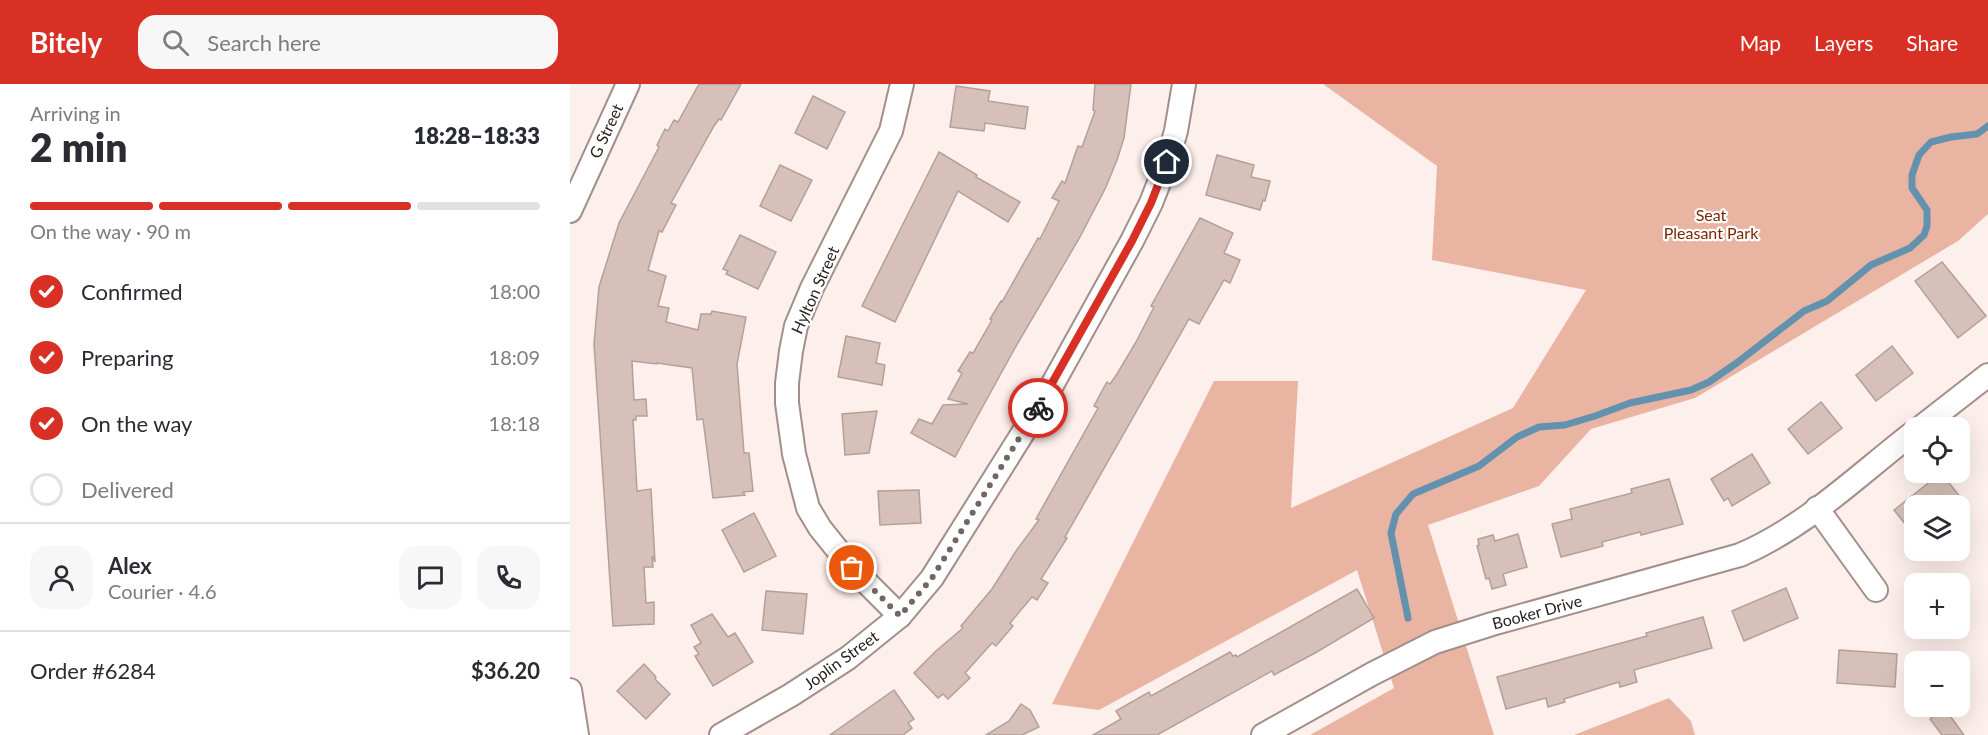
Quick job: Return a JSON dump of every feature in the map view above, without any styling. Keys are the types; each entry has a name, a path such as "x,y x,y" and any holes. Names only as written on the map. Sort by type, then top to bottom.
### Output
{"street":[{"name":"G Street","path":"570,211 627,84"},
{"name":"Hylton Street","path":"900,616 852,568 820,528 808,508 794,454 787,403 787,383 789,357 796,326 812,288 891,131 902,84"},
{"name":"Joplin Street","path":"721,735 791,695 848,658 900,616 932,578 1046,396 1132,241 1151,203 1167,162 1176,131 1184,84"},
{"path":"1934,417 1988,375"},
{"name":"Booker Drive","path":"1263,735 1434,642 1740,555 1780,535 1904,440"},
{"path":"1817,508 1876,590"},
{"path":"570,690 578,735"}],"green space":[{"name":"Seat Pleasant Park","path":"1323,84 1988,84 1988,214 1958,241 1695,398 1591,429 1539,486 1428,525 1494,735 1310,735 1394,688 1357,570 1099,710 1052,704 1214,381 1298,381 1291,508 1513,408 1586,290 1432,260 1437,166"},
{"path":"1669,698 1691,721 1695,735 1574,735"}],"building":[{"path":"699,84 741,84 721,120 719,119 714,126 671,203 676,205 662,232 659,231 648,270 666,276 658,306 669,308 666,322 698,330 701,314 711,314 712,311 746,317 737,364 744,453 749,453 753,491 743,492 745,495 713,498 703,419 697,420 692,368 632,361 634,400 646,399 647,416 636,416 636,420 633,420 637,491 651,489 655,562 652,556 653,567 644,567 646,603 654,602 654,624 613,626 594,344 599,287 619,223 659,147 657,145 665,129 668,131 674,120 678,122"},
{"path":"1095,84 1131,84 1124,138 1117,160 1080,237 955,457 911,433 919,419 932,424 943,405 968,404 948,399 962,373 958,371 970,352 973,353 992,320 990,319 1038,238 1040,239 1059,201 1052,198 1062,181 1065,183 1078,146 1082,147 1095,111 1093,110"},
{"path":"956,86 990,91 988,101 1028,107 1025,129 985,123 984,131 950,127"},
{"path":"813,96 845,112 827,149 795,133"},
{"path":"939,152 977,175 976,177 1020,202 1008,222 958,191 895,322 862,306"},
{"path":"1217,155 1254,165 1251,177 1270,181 1260,210 1206,195"},
{"path":"780,165 812,180 791,221 760,206"},
{"path":"1200,218 1233,233 1224,253 1240,260 1230,283 1224,280 1199,324 1189,319 1065,537 1067,538 1041,579 1048,583 1037,600 1032,597 1010,623 1013,626 996,646 992,643 965,673 970,678 948,699 943,694 938,698 914,673 963,628 961,626 992,589 1039,520 1036,519 1098,408 1094,406 1103,389 1107,382 1110,384 1136,342 1154,307 1151,306"},
{"path":"740,235 776,252 758,289 726,274 728,271 723,269"},
{"path":"1942,262 1986,316 1958,338 1915,281"},
{"path":"846,336 880,343 876,363 885,365 882,385 838,377"},
{"path":"1892,346 1913,373 1876,401 1856,375"},
{"path":"1821,402 1842,428 1808,454 1788,429"},
{"path":"877,411 869,453 845,455 842,414"},
{"path":"1752,454 1770,483 1732,506 1728,498 1724,501 1711,479"},
{"path":"1669,479 1683,524 1602,542 1603,546 1561,557 1552,524 1572,519 1570,509 1632,493 1631,489"},
{"path":"1928,483 1949,483 1959,495 1913,495"},
{"path":"919,490 921,523 880,525 878,491"},
{"path":"1904,502 1904,522 1894,510"},
{"path":"754,513 776,556 744,572 722,530"},
{"path":"1518,534 1527,567 1503,574 1506,585 1492,589 1489,578 1486,579 1477,546 1479,545 1478,539 1493,535 1495,541"},
{"path":"1786,588 1798,618 1744,641 1732,611"},
{"path":"1357,589 1374,618 1315,653 1274,675 1272,671 1157,735 1093,735 1121,719 1116,711 1149,692 1151,696 1230,652 1237,657"},
{"path":"766,591 807,594 803,634 762,630"},
{"path":"712,614 728,637 735,633 753,662 713,686 695,656 699,654 694,647 701,643 691,625"},
{"path":"1703,617 1712,648 1634,670 1637,682 1620,687 1619,682 1564,699 1565,702 1548,707 1546,698 1506,709 1497,677 1647,636 1646,633"},
{"path":"1839,650 1897,654 1895,687 1837,683"},
{"path":"644,664 670,694 646,719 617,691"},
{"path":"894,690 914,719 908,723 912,728 903,735 830,735"},
{"path":"1021,704 1030,710 1039,727 1022,735 986,735 1009,721"},
{"path":"1951,717 1964,735 1942,735 1930,719"}],"waterway":[{"path":"1408,618 1391,533 1396,514 1413,494 1479,466 1517,437 1539,427 1565,425 1630,403 1691,390 1709,382 1804,311 1827,301 1871,265 1910,248 1924,235 1927,226 1927,210 1912,188 1912,175 1919,155 1931,142 1977,134 1988,126"}],"way so far":[{"path":"852,568 900,616 932,578 1038,408"}],"route":[{"path":"1038,408 1132,241 1151,203 1167,162"}]}
